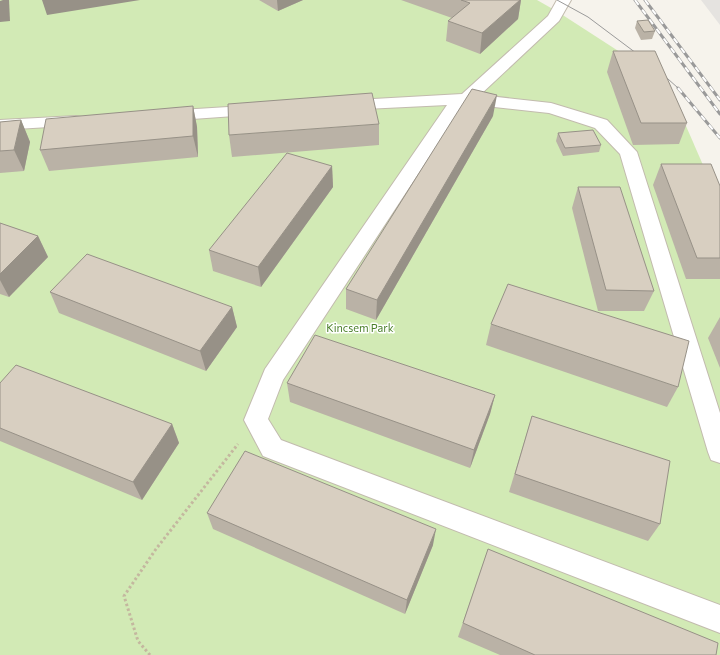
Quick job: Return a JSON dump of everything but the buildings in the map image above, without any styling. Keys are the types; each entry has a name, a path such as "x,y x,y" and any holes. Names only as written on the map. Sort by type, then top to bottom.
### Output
{"lane":[{"path":"564,0 554,18 463,99 273,376 256,420 272,448 720,619"},
{"path":"324,106 463,99 551,108 600,124 628,152 720,452"},
{"path":"149,117 276,109"},
{"path":"0,126 93,120"}],"path":[{"path":"150,655 138,641 124,596 156,549 256,420"}],"green space":[{"name":"Kincsem Park","path":"0,0 537,0 640,65 669,87 720,204 720,655 0,655"}],"shaded area":[{"path":"701,0 720,0 720,25"}],"tram line":[{"path":"557,0 588,17 644,59"},
{"path":"658,70 678,88"}],"railway":[{"path":"635,0 720,114"},
{"path":"645,0 720,100"},
{"path":"678,88 720,138"}]}
